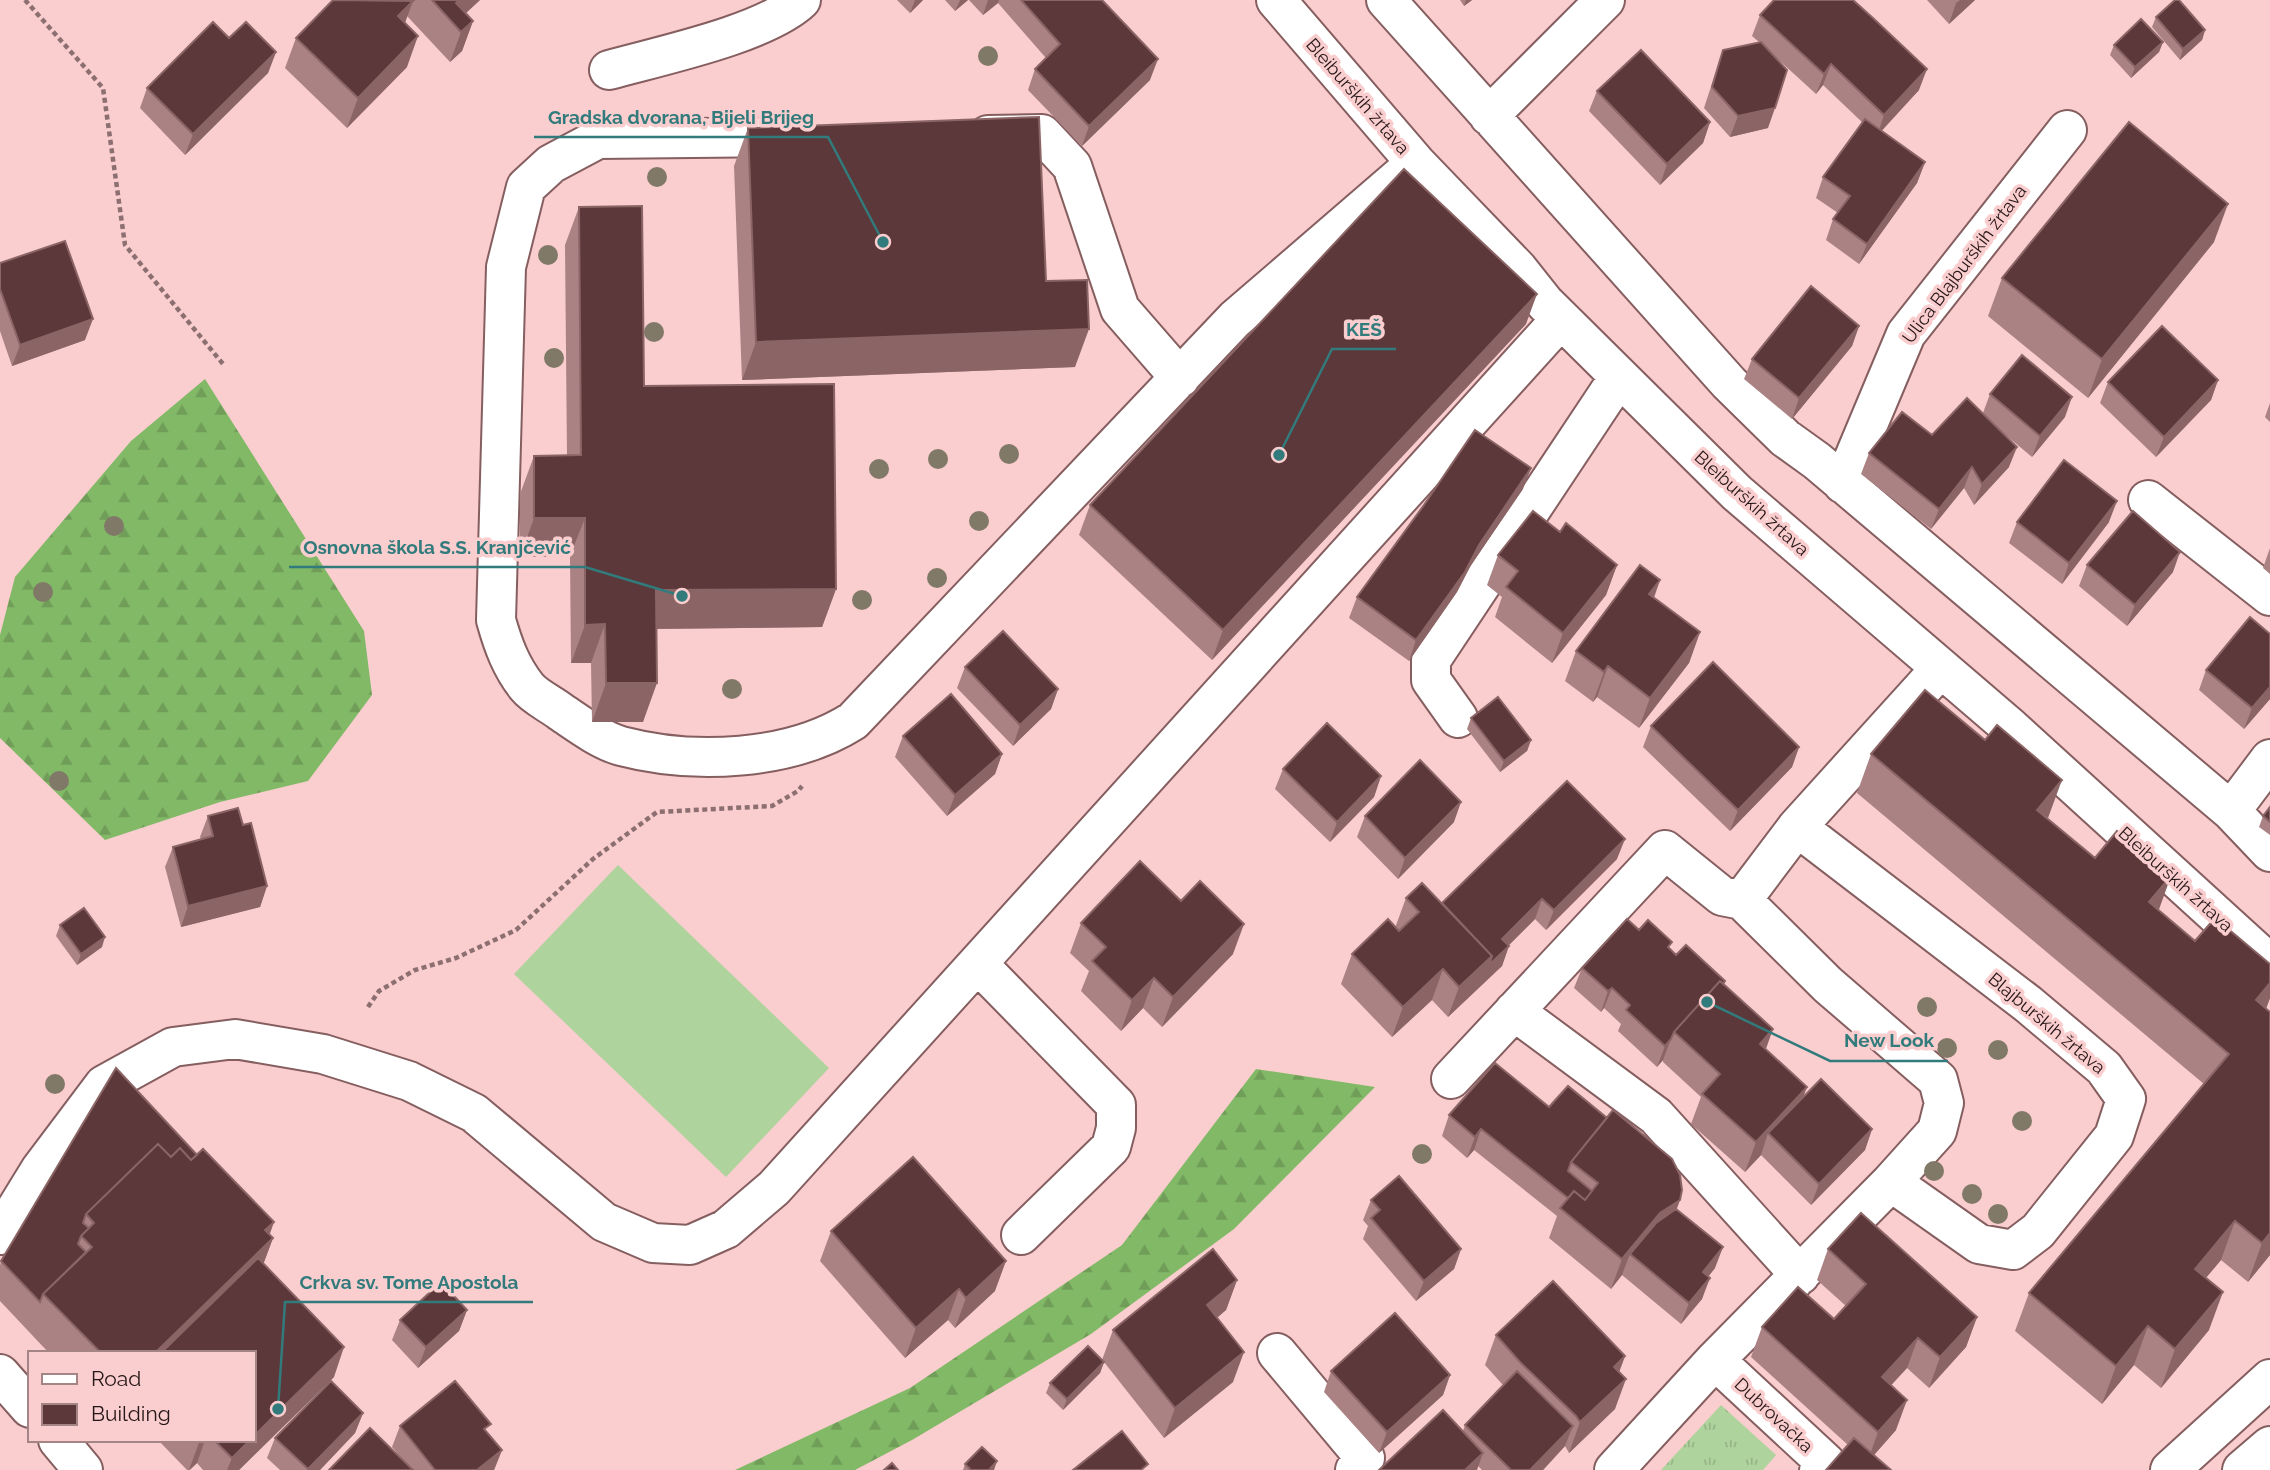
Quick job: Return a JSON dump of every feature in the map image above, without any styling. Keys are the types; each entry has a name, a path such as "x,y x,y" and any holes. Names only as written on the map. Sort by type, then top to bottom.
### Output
{"street":[{"path":"609,70 720,39 768,20 802,0"},
{"name":"Bleiburških žrtava","path":"1276,0 1416,163 1561,319 1737,493 2011,729 2270,964"},
{"path":"1386,0 1729,383 1785,438 2231,811 2270,852"},
{"path":"1489,116 1605,0"},
{"name":"Ulica Blajburških žrtava","path":"1843,484 1906,334 2067,130"},
{"path":"959,135 1042,134 1072,166 1120,309 1180,378"},
{"path":"834,136 598,139 551,164 526,187 506,267 496,620 507,657 528,689 581,726 620,745 697,758 761,754 835,732 853,720 1236,319 1416,163"},
{"path":"0,1235 40,1170 104,1085 173,1047 235,1039 323,1054 409,1081 474,1113 604,1222 653,1243 690,1245 726,1229 774,1188 1561,319"},
{"path":"1458,718 1432,680 1431,660 1619,377"},
{"path":"2148,500 2270,596"},
{"path":"1742,900 1797,827 1940,669"},
{"path":"2231,811 2270,759"},
{"name":"Blajburških žrtava","path":"1797,827 2028,1004 2104,1068 2126,1099 2114,1136 2038,1231 2013,1250 1979,1244 1891,1182"},
{"path":"1451,1079 1665,850 1722,896 1742,900 1828,985 1938,1080 1944,1103 1937,1131 1891,1182 1715,1360 1614,1470"},
{"path":"978,964 1116,1105 1116,1128 1111,1147 1021,1235"},
{"path":"1514,1011 1656,1116 1800,1275"},
{"path":"1277,1353 1365,1458 1355,1470"},
{"name":"Dubrovačka","path":"1715,1360 1826,1463 1819,1470"},
{"path":"0,1374 28,1406"},
{"path":"2170,1470 2270,1379"},
{"path":"60,1442 83,1470"},
{"path":"2242,1470 2270,1446"},
{"path":"46,1470 52,1470"}],"path":[{"path":"25,0 103,88 125,245 223,364"},
{"path":"368,1007 379,991 415,970 456,958 516,930 593,859 657,812 772,806 798,791 816,767 835,732"}],"green space":[{"path":"205,379 364,631 372,695 308,781 220,802 105,840 0,738 0,635 15,577 131,441"},
{"path":"618,865 829,1068 726,1177 514,974"},
{"path":"1256,1069 1375,1087 1234,1229 1091,1334 912,1440 855,1470 735,1470 910,1388 1122,1245"},
{"path":"1721,1405 1776,1455 1763,1470 1661,1470"}],"building":[{"path":"333,0 413,1 398,16 418,36 358,98 296,38"},
{"path":"432,0 459,0 456,3 473,21 461,32"},
{"path":"1021,0 1102,0 1158,59 1089,126 1035,69 1060,44"},
{"path":"1774,0 1853,0 1927,69 1884,115 1831,64 1824,74 1760,15"},
{"path":"2175,0 2179,0 2205,30 2183,49 2156,17"},
{"path":"2141,19 2163,42 2135,67 2114,45"},
{"path":"213,22 229,38 246,22 276,52 193,134 147,88"},
{"path":"1761,42 1787,70 1775,108 1738,116 1712,87 1723,50"},
{"path":"1641,50 1710,122 1667,164 1597,91"},
{"path":"1039,117 1046,281 1087,280 1089,329 756,342 748,128"},
{"path":"1865,119 1925,162 1867,244 1833,219 1850,196 1823,177"},
{"path":"2129,122 2228,204 2102,359 2002,278"},
{"path":"1404,169 1537,294 1223,630 1090,505"},
{"path":"642,206 644,386 834,384 836,589 656,590 657,683 606,683 605,624 585,625 585,518 534,518 534,456 581,455 579,207"},
{"path":"65,241 93,319 20,345 0,289 0,263"},
{"path":"1811,286 1859,326 1799,398 1752,359"},
{"path":"2162,326 2218,380 2164,437 2108,382"},
{"path":"2022,355 2072,397 2040,436 1990,394"},
{"path":"1967,398 2017,447 1982,484 1972,467 1939,509 1869,453 1902,412 1932,435"},
{"path":"1475,430 1531,468 1479,545 1465,572 1416,640 1357,597"},
{"path":"2064,460 2117,501 2069,563 2017,522"},
{"path":"1533,511 1560,532 1566,523 1617,565 1563,633 1506,587 1518,571 1498,555"},
{"path":"2133,511 2180,552 2135,605 2087,565"},
{"path":"1640,565 1660,580 1649,594 1700,632 1650,698 1608,666 1604,672 1576,651"},
{"path":"2250,617 2270,634 2270,687 2252,708 2206,670"},
{"path":"1003,631 1058,689 1020,725 965,667"},
{"path":"1713,662 1799,747 1738,810 1651,726"},
{"path":"1925,690 1985,740 1997,725 2062,780 2037,810 2095,858 2117,831 2171,876 2149,902 2195,941 2215,918 2270,964 2270,983 2256,1000 2270,1012 2270,1233 2262,1243 2235,1221 2195,1269 2223,1292 2175,1349 2148,1326 2116,1366 2029,1293 2229,1054 1871,754"},
{"path":"951,694 1002,754 955,795 903,736"},
{"path":"1498,697 1531,740 1504,761 1471,718"},
{"path":"1327,723 1381,776 1337,822 1283,769"},
{"path":"1420,760 1461,802 1405,858 1365,816"},
{"path":"1567,781 1625,839 1554,910 1542,899 1502,939 1509,946 1489,965 1492,956 1442,903"},
{"path":"2270,807 2270,822 2263,816"},
{"path":"238,808 243,825 251,823 267,886 188,906 173,847 213,836 208,816"},
{"path":"1140,861 1181,901 1200,881 1244,924 1173,997 1154,978 1132,1000 1092,961 1106,947 1081,923"},
{"path":"1422,883 1492,956 1459,987 1443,969 1403,1007 1352,954 1388,919 1399,931 1419,912 1406,898"},
{"path":"84,908 105,937 81,954 60,925"},
{"path":"1627,919 1639,930 1648,920 1672,942 1668,947 1676,955 1686,945 1725,981 1723,984 1720,981 1674,1032 1665,1046 1626,1010 1630,1005 1612,988 1608,991 1582,968"},
{"path":"1720,981 1773,1029 1760,1044 1807,1087 1756,1142 1702,1094 1720,1074 1674,1032"},
{"path":"1495,1063 1549,1107 1568,1086 1607,1118 1571,1162 1568,1171 1592,1191 1585,1200 1574,1191 1568,1198 1481,1129 1475,1137 1449,1115"},
{"path":"116,1068 197,1155 191,1160 180,1148 171,1157 158,1144 86,1214 83,1223 89,1228 78,1244 86,1252 43,1294 40,1302 1,1261"},
{"path":"1821,1079 1872,1129 1819,1184 1768,1133"},
{"path":"1613,1110 1672,1159 1680,1175 1682,1190 1680,1200 1660,1213 1622,1259 1560,1208 1574,1191 1585,1200 1598,1183 1571,1162"},
{"path":"158,1144 171,1157 180,1148 191,1160 203,1149 274,1222 265,1230 273,1238 157,1351 99,1351 43,1294 92,1247 81,1236 94,1223 86,1214"},
{"path":"913,1157 1006,1261 966,1298 959,1289 916,1328 831,1231"},
{"path":"1399,1176 1461,1249 1424,1281 1371,1218 1380,1210 1371,1200"},
{"path":"1676,1209 1723,1247 1703,1272 1710,1278 1689,1303 1630,1254 1656,1223"},
{"path":"1861,1213 1977,1317 1940,1357 1918,1338 1882,1377 1907,1400 1878,1432 1762,1327 1798,1287 1834,1319 1866,1284 1828,1249"},
{"path":"1213,1249 1237,1280 1207,1305 1244,1352 1175,1408 1113,1330"},
{"path":"258,1258 344,1347 256,1434 256,1351 163,1351"},
{"path":"1553,1281 1625,1356 1614,1367 1626,1379 1580,1422 1496,1335"},
{"path":"441,1282 467,1310 426,1347 400,1320"},
{"path":"1395,1313 1450,1375 1387,1432 1331,1371"},
{"path":"1088,1346 1104,1362 1067,1399 1050,1383"},
{"path":"1517,1371 1573,1426 1530,1470 1511,1470 1465,1425"},
{"path":"331,1381 363,1413 308,1469 275,1438"},
{"path":"455,1381 491,1424 484,1429 502,1450 477,1470 435,1470 400,1426"},
{"path":"1443,1410 1483,1453 1465,1470 1379,1470"},
{"path":"370,1428 413,1470 329,1470"},
{"path":"1122,1431 1148,1464 1141,1470 1073,1470"},
{"path":"1854,1438 1891,1470 1826,1470"},
{"path":"216,1442 248,1442 232,1458"},
{"path":"982,1447 997,1461 989,1470 971,1470 965,1464"},
{"path":"892,1463 898,1470 884,1470"}],"place":[{"name":"Gradska dvorana, Bijeli Brijeg","path":"883,242"},
{"name":"KEŠ","path":"1279,455"},
{"name":"Osnovna škola S.S. Kranjčević","path":"682,596"},
{"name":"New Look","path":"1707,1002"},
{"name":"Crkva sv. Tome Apostola","path":"278,1409"}]}
